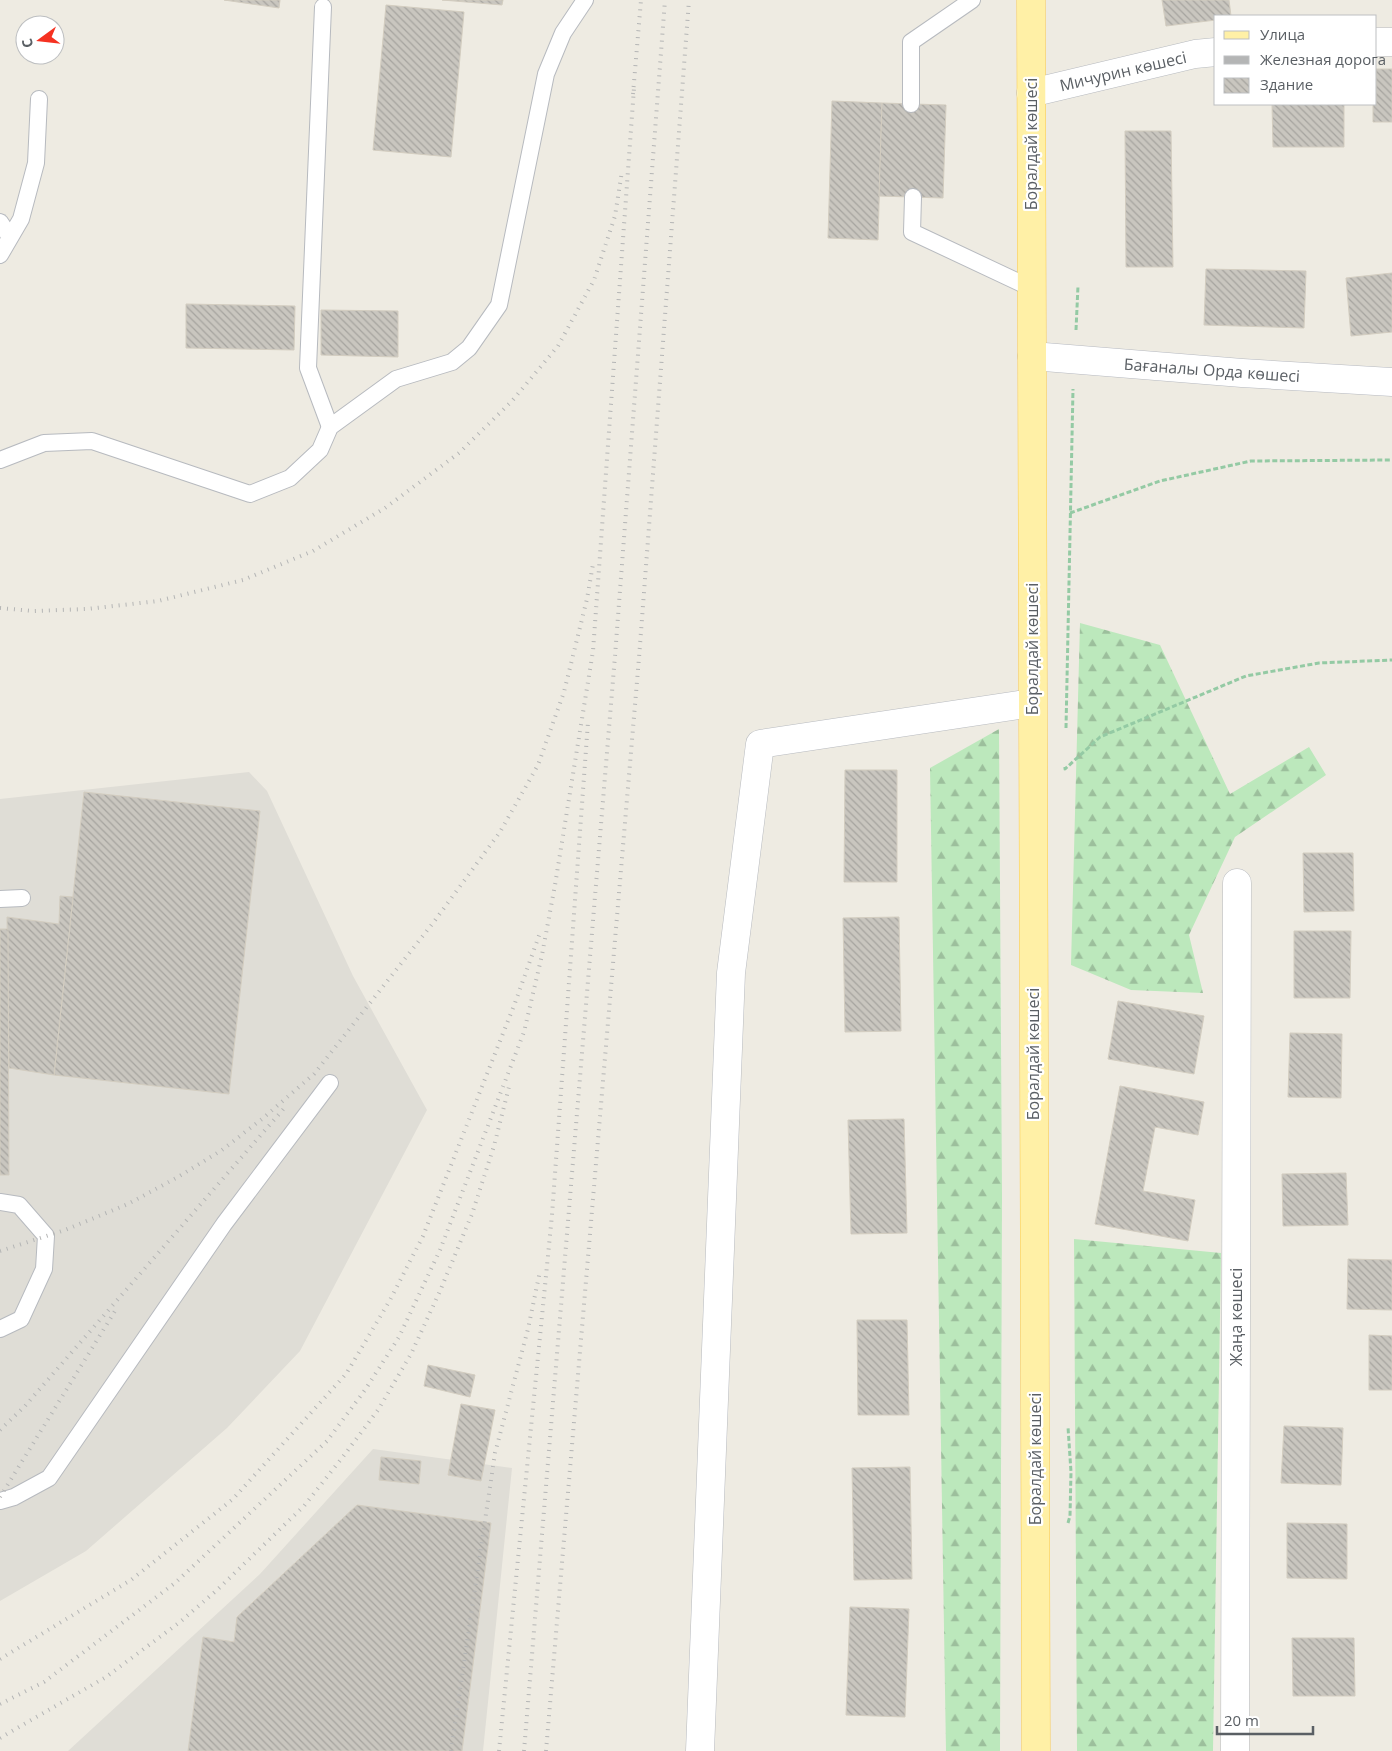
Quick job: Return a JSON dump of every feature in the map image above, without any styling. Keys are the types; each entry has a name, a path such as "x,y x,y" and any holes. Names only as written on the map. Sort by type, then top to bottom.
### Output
{"main road":[{"name":"Боралдай көшесі","path":"1031,0 1036,1751"}],"street":[{"path":"1377,42 1392,42"},
{"name":"Мичурин көшесі","path":"1031,93 1195,54 1214,52"},
{"name":"Бағаналы Орда көшесі","path":"1032,356 1242,373 1392,382"},
{"path":"700,1751 732,973 760,744 1032,703"},
{"name":"Жаңа көшесі","path":"1235,1751 1237,883"}],"lane":[{"path":"0,460 44,443 92,441 250,494 290,478 320,450 330,427 396,379 452,362 469,348 499,304 546,74 563,33 585,0"},
{"path":"911,104 911,42 972,0"},
{"path":"323,7 308,368 330,427"},
{"path":"0,255 21,219 36,163 39,98"},
{"path":"913,197 912,232 1031,288"},
{"path":"0,222 10,237"},
{"path":"0,899 22,898"},
{"path":"0,1501 49,1478 224,1224 330,1083"},
{"path":"0,1202 20,1205 46,1236 44,1269 21,1319 0,1329"}],"path":[{"path":"1066,730 1074,359 1078,286"},
{"path":"1070,513 1160,481 1251,461 1392,460"},
{"path":"1065,759 1065,769 1100,737 1246,676 1319,663 1392,660"}],"shaded area":[{"path":"249,772 267,791 353,976 427,1110 300,1351 227,1428 86,1551 0,1601 0,799"},
{"path":"373,1449 512,1468 483,1751 68,1751 260,1574"}],"green space":[{"path":"1080,623 1160,645 1230,794 1309,747 1326,775 1235,837 1189,935 1203,993 1131,990 1071,965"},
{"path":"999,729 1002,1196 1000,1751 946,1751 930,768"},
{"path":"1074,1239 1221,1253 1213,1751 1077,1751"}],"building":[{"path":"224,0 280,0 279,8"},
{"path":"442,0 503,0 502,5"},
{"path":"1162,0 1229,0 1231,15 1214,15 1214,20 1166,26"},
{"path":"386,5 464,12 451,157 373,150"},
{"path":"1377,69 1392,69 1392,122 1373,122 1373,105 1377,105"},
{"path":"832,101 882,103 878,240 828,238"},
{"path":"882,103 946,105 943,198 879,196"},
{"path":"1272,105 1344,105 1344,147 1273,147"},
{"path":"1125,131 1171,131 1173,267 1126,267"},
{"path":"1206,269 1306,271 1304,328 1204,325"},
{"path":"1392,273 1392,332 1351,336 1346,278"},
{"path":"186,304 295,306 294,350 186,348"},
{"path":"321,310 398,311 398,357 321,355"},
{"path":"845,770 897,770 897,882 844,882"},
{"path":"84,792 260,811 229,1094 54,1075"},
{"path":"1303,853 1353,853 1354,911 1304,912"},
{"path":"60,896 73,897 54,1075 9,1068 7,917 59,924"},
{"path":"899,917 901,1031 845,1032 843,918"},
{"path":"0,929 8,929 9,1175 0,1175"},
{"path":"1294,931 1351,931 1350,998 1294,998"},
{"path":"1118,1001 1204,1016 1194,1074 1108,1059"},
{"path":"1290,1033 1342,1034 1341,1098 1288,1097"},
{"path":"1120,1086 1204,1102 1198,1135 1155,1127 1143,1191 1195,1200 1188,1241 1095,1224"},
{"path":"904,1119 907,1233 851,1234 848,1120"},
{"path":"1346,1173 1348,1225 1283,1226 1282,1174"},
{"path":"1348,1259 1392,1260 1392,1310 1347,1309"},
{"path":"857,1320 907,1320 909,1415 858,1415"},
{"path":"1369,1335 1392,1336 1392,1390 1369,1390"},
{"path":"428,1365 475,1375 470,1397 424,1386"},
{"path":"461,1404 495,1410 481,1481 448,1475"},
{"path":"1284,1426 1343,1428 1341,1485 1281,1483"},
{"path":"381,1457 421,1461 419,1484 379,1480"},
{"path":"910,1467 912,1579 854,1580 852,1468"},
{"path":"357,1505 491,1523 462,1751 188,1751 203,1637 234,1642 237,1617"},
{"path":"1287,1523 1347,1524 1347,1579 1287,1578"},
{"path":"850,1607 909,1609 905,1717 846,1715"},
{"path":"1292,1638 1354,1638 1355,1696 1293,1696"}],"railway":[{"path":"633,94 641,0"},
{"path":"524,1751 615,656 665,0"},
{"path":"546,1751 639,658 689,0"},
{"path":"0,1704 44,1682 175,1583 327,1441 365,1390 399,1337 440,1250 524,1032 542,955 555,885 593,651 634,88"},
{"path":"0,608 33,611 87,609 158,601 243,580 313,551 385,508 459,453 512,401 558,346 594,280 615,216 622,171"},
{"path":"0,1251 65,1230 128,1204 178,1177 222,1150 262,1119 314,1074 433,923 500,832 538,765 564,692 587,599 593,564"},
{"path":"499,1751 552,1215 588,722"},
{"path":"0,1659 131,1580 233,1499 346,1374 390,1300 423,1236 515,1003 541,930"},
{"path":"0,1738 106,1677 180,1622 217,1590 304,1506 342,1458 378,1410 411,1354 440,1291 472,1214 494,1146 510,1083"},
{"path":"0,1430 25,1406 287,1105"},
{"path":"451,1751 495,1453 528,1329 540,1271"},
{"path":"0,1497 115,1311"}]}
